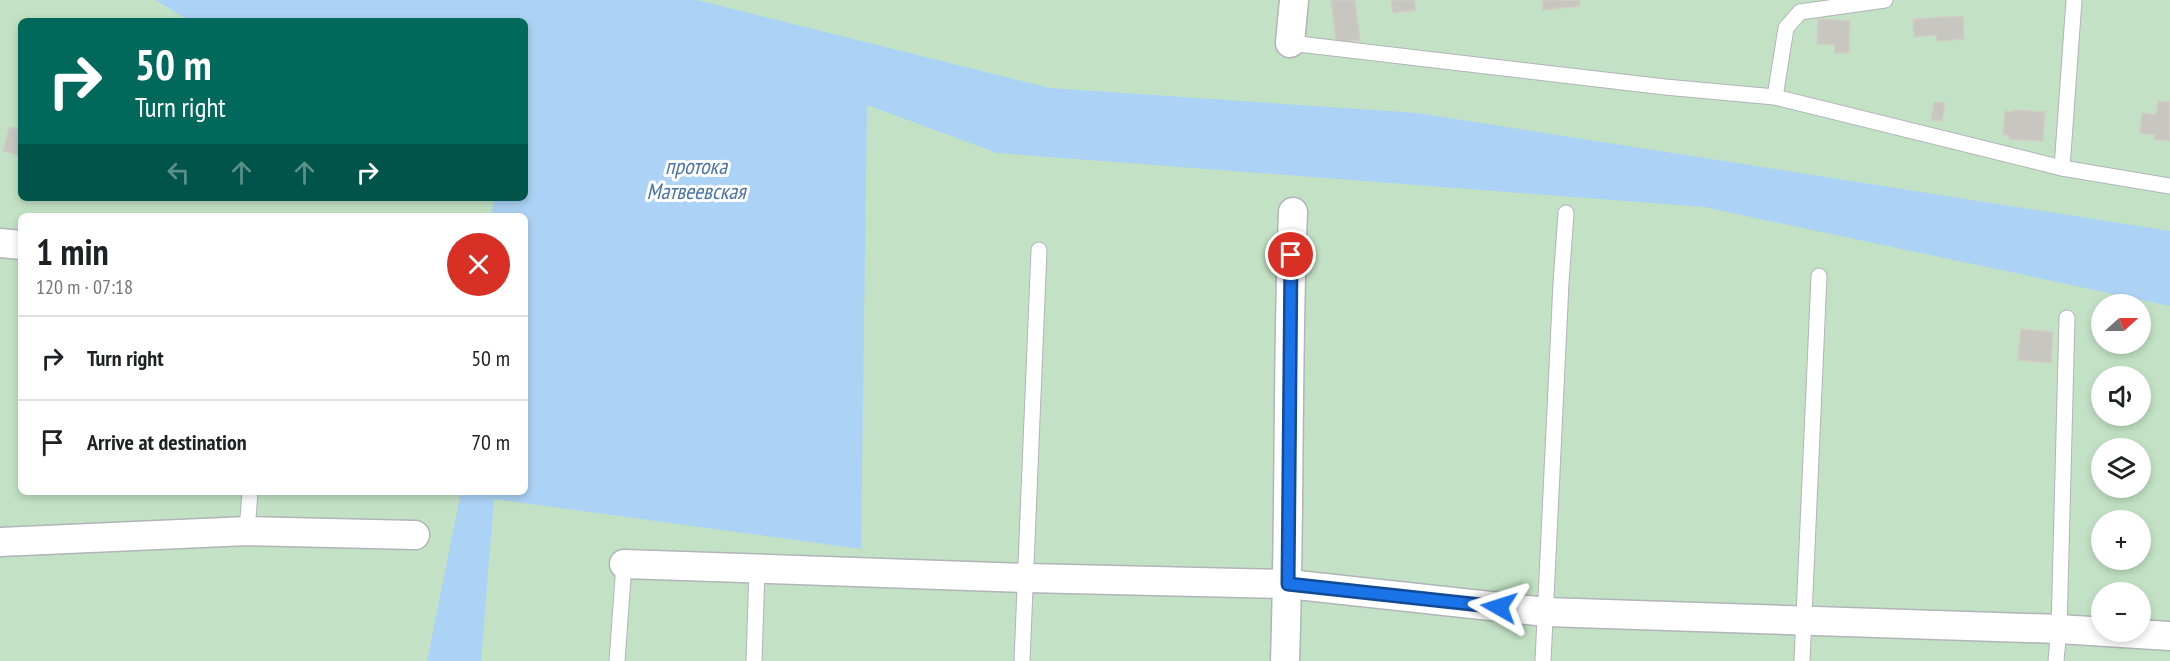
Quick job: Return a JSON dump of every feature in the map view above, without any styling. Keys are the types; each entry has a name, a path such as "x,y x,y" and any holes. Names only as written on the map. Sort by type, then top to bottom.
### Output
{"street":[{"path":"1290,43 1294,0"},
{"path":"1285,661 1293,212"},
{"path":"0,243 18,245"},
{"path":"0,542 247,531 415,535"},
{"path":"624,564 1027,578 1288,584 1546,612 2059,629 2170,636"}],"lane":[{"path":"1775,97 1786,28 1800,12 1885,0"},
{"path":"2062,168 2074,0"},
{"path":"1290,43 1665,87 1775,97 2062,168 2170,186"},
{"path":"1544,661 1566,213"},
{"path":"1022,661 1040,250"},
{"path":"1802,661 1819,276"},
{"path":"2056,661 2059,629 2067,318"},
{"path":"247,531 249,495"},
{"path":"617,661 624,564"},
{"path":"754,661 757,568"}],"green space":[{"path":"0,0 2170,0 2170,661 0,661"}],"water":[{"name":"протока Матвеевская","path":"155,0 697,0 1050,88 1418,113 2170,231 2170,306 2151,302 2151,294 2114,294 1704,207 997,153 867,105 861,549 494,499 481,661 427,661 460,495 528,495 528,213 492,213 493,201 528,201 528,18 185,18"}],"building":[{"path":"1331,0 1355,0 1360,40 1336,43"},
{"path":"1391,0 1414,0 1416,10 1393,13"},
{"path":"1542,0 1579,0 1580,6 1543,10"},
{"path":"1963,16 1964,39 1937,41 1936,35 1914,37 1913,19"},
{"path":"1818,19 1850,21 1849,53 1834,53 1835,45 1817,44"},
{"path":"2158,101 2170,102 2170,141 2154,139 2155,135 2140,133 2142,113 2156,115"},
{"path":"1934,102 1945,103 1942,121 1931,120"},
{"path":"2014,110 2045,112 2043,141 2009,139 2009,135 2003,135 2005,111 2013,112"},
{"path":"9,127 18,129 18,155 3,151"},
{"path":"2021,329 2053,332 2051,363 2018,360"}],"route":[{"path":"1291,255 1288,584 1499,607"}]}
